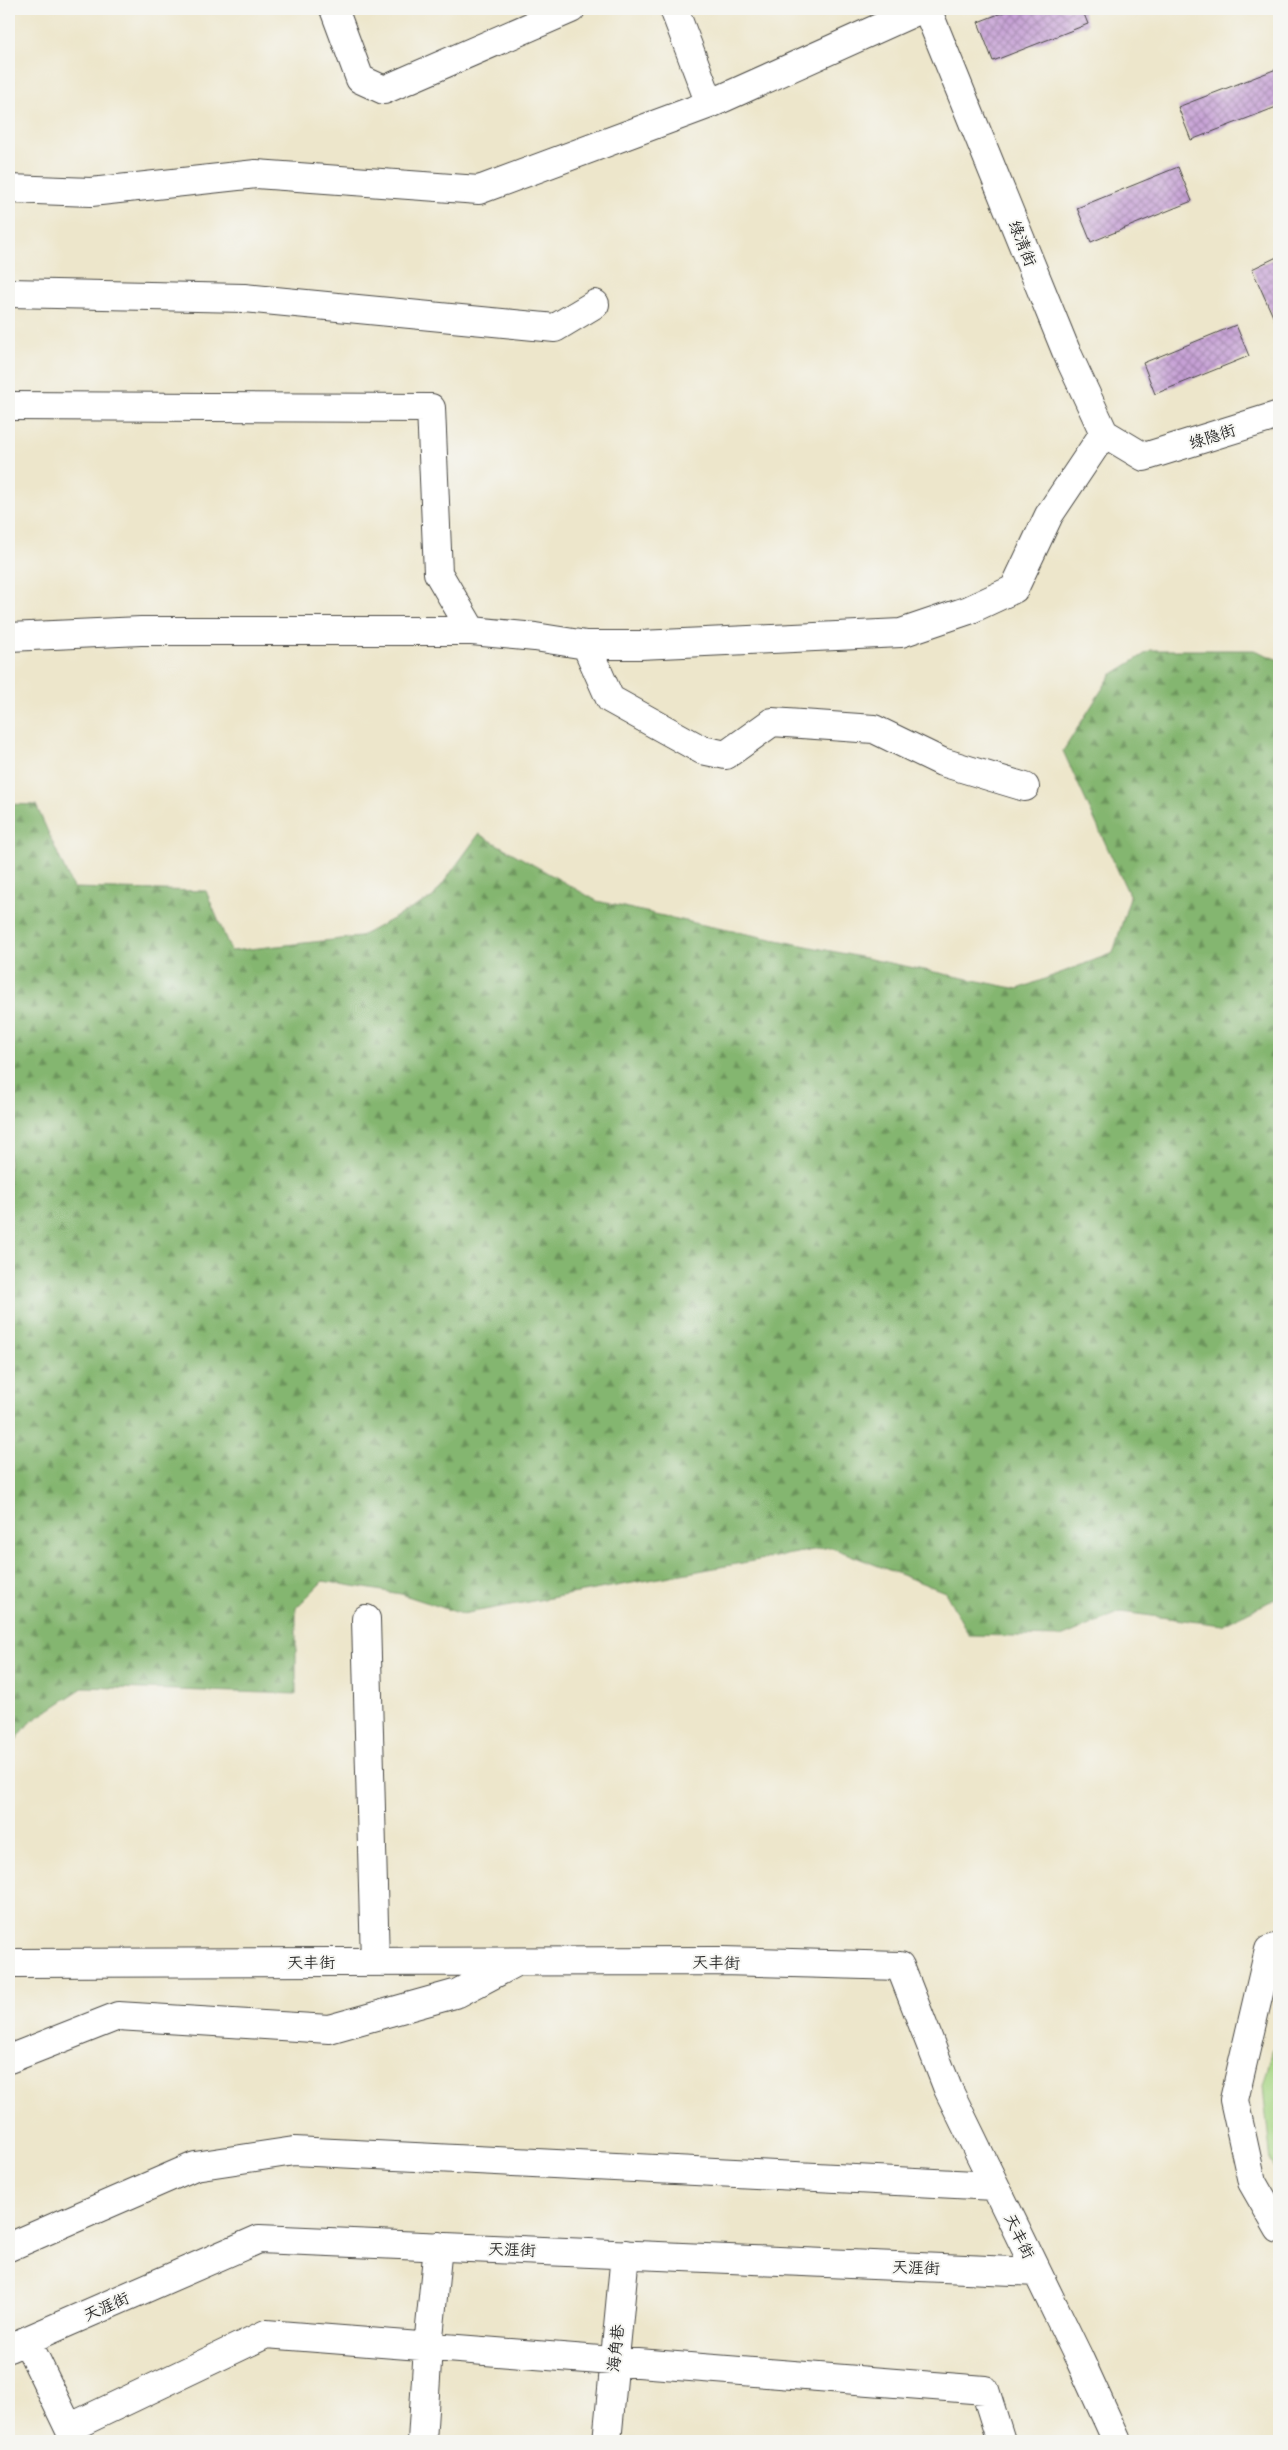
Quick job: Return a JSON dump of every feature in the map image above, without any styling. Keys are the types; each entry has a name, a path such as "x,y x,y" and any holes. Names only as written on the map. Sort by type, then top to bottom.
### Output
{"street":[{"path":"334,9 360,79 384,90 571,9"},
{"path":"674,9 710,104"},
{"path":"9,189 91,192 256,174 479,190 710,104 921,9"},
{"name":"绿清街","path":"927,9 1066,351 1104,433"},
{"path":"9,292 244,298 555,328 595,304"},
{"path":"9,406 431,408 438,573 472,631"},
{"name":"绿隐街","path":"1104,433 1144,457 1279,415"},
{"path":"9,637 141,630 472,631 536,637 586,645 640,645 901,633 969,610 1014,589 1049,515 1104,433"},
{"path":"586,645 610,699 702,750 726,756 772,722 874,729 942,762 1025,787"},
{"path":"366,1619 375,1962"},
{"path":"1279,1947 1269,1950 1234,2100 1252,2182 1279,2228"},
{"name":"天丰街","path":"9,1963 722,1961 900,1966 948,2089 1117,2441"},
{"path":"9,2059 118,2016 329,2029 458,1993 517,1962"},
{"path":"9,2247 195,2166 294,2151 995,2186"},
{"name":"天涯街","path":"18,2344 259,2239 1037,2272"},
{"path":"422,2441 428,2347 438,2246"},
{"name":"海角巷","path":"608,2441 625,2254"},
{"path":"18,2344 72,2437 266,2334 985,2390 1001,2441"}],"green space":[{"path":"1151,650 1254,650 1279,660 1279,1597 1222,1625 1121,1612 1061,1637 969,1635 945,1592 830,1547 462,1614 401,1594 323,1581 296,1608 296,1694 84,1687 29,1723 9,1749 9,804 36,805 73,888 206,891 231,951 359,937 433,897 479,834 597,901 708,926 1018,989 1113,953 1130,897 1063,751 1111,675"},
{"path":"1279,2027 1279,2174 1271,2162 1263,2086"}],"building":[{"path":"1012,9 1082,9 1088,24 993,61 978,22"},
{"path":"1279,68 1279,106 1191,140 1178,107"},
{"path":"1178,167 1192,201 1091,242 1077,208"},
{"path":"1279,256 1279,330 1252,269"},
{"path":"1236,325 1249,356 1155,394 1143,363"}]}
